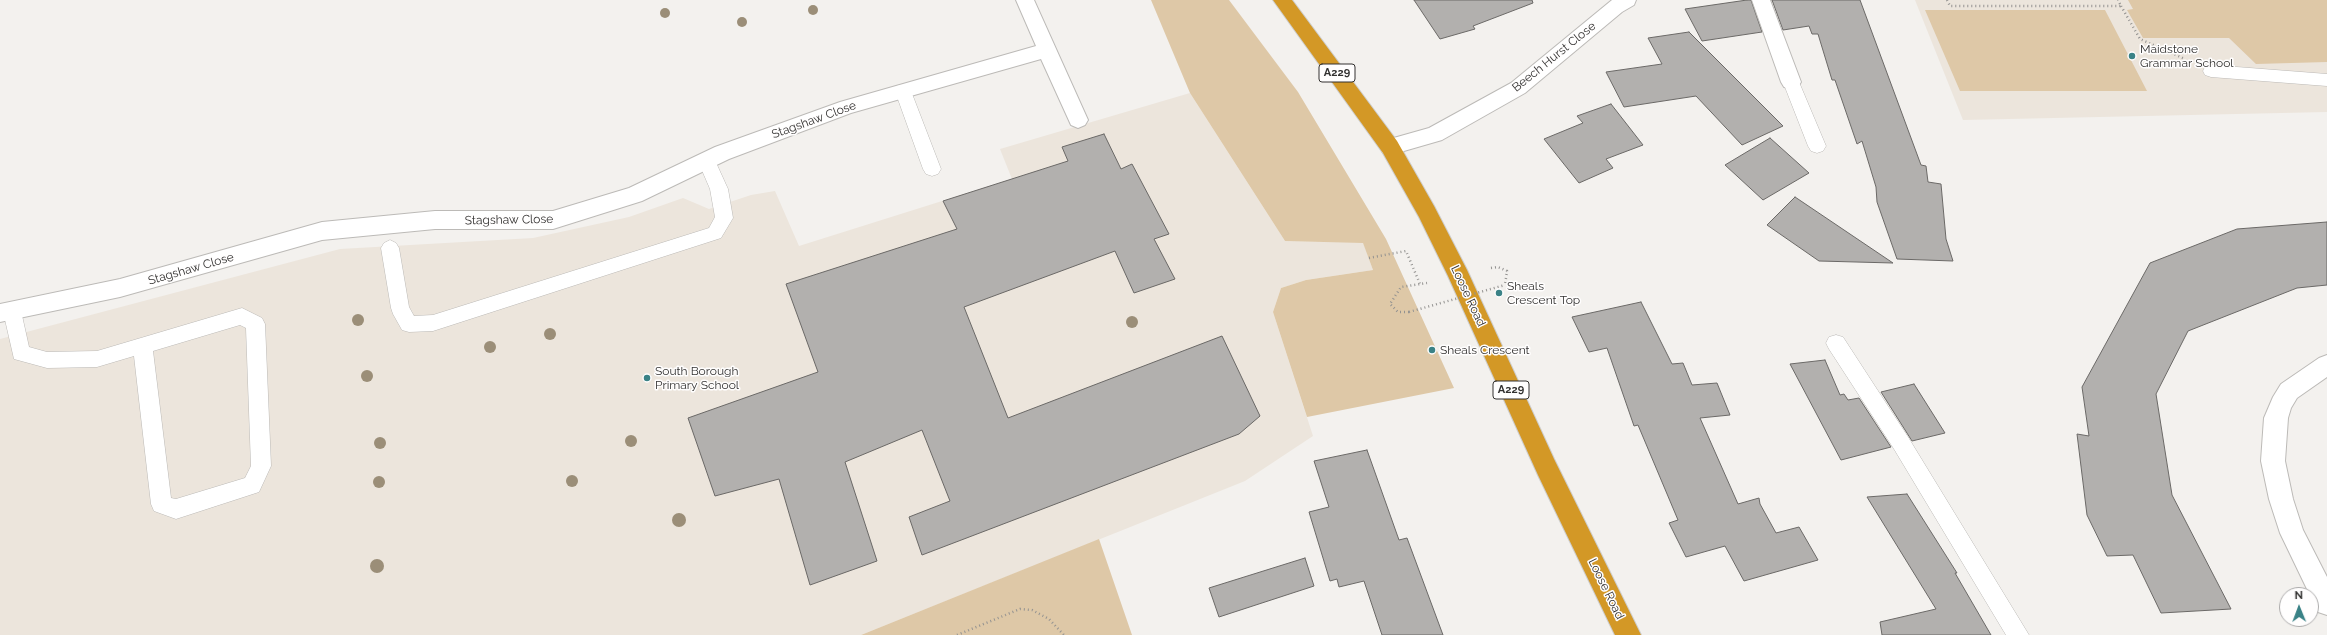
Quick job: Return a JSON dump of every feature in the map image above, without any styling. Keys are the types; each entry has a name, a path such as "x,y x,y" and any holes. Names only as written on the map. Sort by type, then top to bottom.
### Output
{"highway":[{"name":"Loose Road","path":"1282,0 1390,147 1427,212 1459,276 1546,467 1628,635"}],"street":[{"path":"1026,0 1078,120"},
{"name":"Beech Hurst Close","path":"1390,147 1435,134 1518,88 1615,7 1627,0"},
{"path":"1761,0 1791,82"},
{"name":"Stagshaw Close","path":"6,312 120,288 322,231 435,220 553,220 635,196 707,161 847,107 1048,50"},
{"path":"2327,365 2289,391 2281,404 2276,418 2273,461 2281,499 2292,533 2327,603"}],"lane":[{"path":"2211,71 2327,80"},
{"path":"1791,82 1817,146"},
{"path":"903,91 932,169"},
{"path":"390,248 400,308 409,324 433,323 715,233 724,218 719,189 707,161"},
{"path":"6,312 21,353 47,360 97,359 242,316 255,324 261,466 252,485 176,509 161,504 144,346"},
{"path":"1836,343 1900,443 2018,635"}],"path":[{"path":"1947,0 1950,6 2121,6"},
{"path":"2118,0 2140,39 2211,71"},
{"path":"1369,258 1406,251 1420,284"},
{"path":"1459,276 1401,287 1390,304 1398,312 1409,312 1505,285"},
{"path":"957,635 1020,609 1032,610 1049,619 1064,635"}],"shaded area":[{"path":"1151,0 1229,0 1298,92 1386,239 1454,388 1307,417 1273,312 1281,288 1306,280 1373,270 1363,243 1285,241 1190,93"},
{"name":"Maidstone Grammar School","path":"1915,0 2327,0 2327,112 1963,120"},
{"path":"2128,0 2327,0 2327,62 2256,64 2229,38 2143,38 2127,10 2133,9"},
{"path":"1925,10 2105,10 2147,91 1960,91"},
{"name":"South Borough Primary School","path":"1190,93 1285,241 1363,242 1373,270 1306,280 1281,288 1273,312 1313,436 1245,481 861,635 0,635 0,339 340,249 533,238 629,217 683,198 709,209 751,195 775,191 799,246 1012,179 1000,149"},
{"path":"1099,539 1132,635 861,635"}],"building":[{"path":"1414,0 1532,0 1533,3 1473,26 1475,29 1440,39"},
{"path":"1751,0 1762,32 1702,41 1685,9"},
{"path":"1772,0 1860,0 1921,165 1926,166 1928,182 1941,184 1946,239 1953,261 1897,259 1877,202 1876,187 1862,141 1857,144 1835,80 1832,80 1818,34 1812,34 1809,26 1783,30"},
{"path":"1689,32 1783,126 1742,145 1696,96 1624,107 1606,72 1662,64 1648,38"},
{"path":"1611,104 1643,145 1606,159 1613,168 1579,183 1544,139 1583,123 1577,116"},
{"name":"South Borough Primary School","path":"1104,134 1121,169 1132,164 1169,234 1154,239 1175,279 1134,293 1115,251 964,307 1008,418 1222,336 1260,416 1239,434 922,555 909,517 950,501 922,430 845,462 877,561 810,585 779,479 715,496 688,418 818,372 786,284 957,229 943,201 1068,161 1062,147"},
{"path":"1770,138 1809,173 1763,200 1725,165"},
{"path":"1795,197 1893,263 1819,261 1767,225"},
{"path":"2327,222 2327,285 2297,288 2188,331 2156,394 2172,495 2231,609 2161,613 2133,555 2107,556 2087,515 2077,434 2089,436 2082,387 2150,263 2237,229"},
{"path":"1641,302 1672,364 1683,363 1692,385 1717,383 1730,415 1700,418 1738,504 1759,498 1760,504 1776,533 1799,527 1818,560 1744,581 1725,546 1686,557 1669,523 1678,520 1638,425 1634,426 1607,348 1589,352 1572,317"},
{"path":"1825,360 1840,395 1844,394 1848,400 1859,398 1891,447 1841,460 1790,364"},
{"path":"1914,384 1945,433 1912,441 1881,392"},
{"path":"1367,450 1399,540 1407,538 1443,635 1382,635 1364,581 1339,587 1337,579 1330,581 1309,512 1329,507 1314,461"},
{"path":"1907,494 1957,573 1955,573 1991,635 1882,635 1880,622 1936,609 1867,497"},
{"path":"1305,558 1314,586 1219,617 1209,588"}],"place":[{"name":"Maidstone Grammar School","path":"2132,56"},
{"name":"Sheals Crescent Top","path":"1499,293"},
{"name":"Sheals Crescent","path":"1432,350"},
{"name":"South Borough Primary School","path":"647,378"}]}
